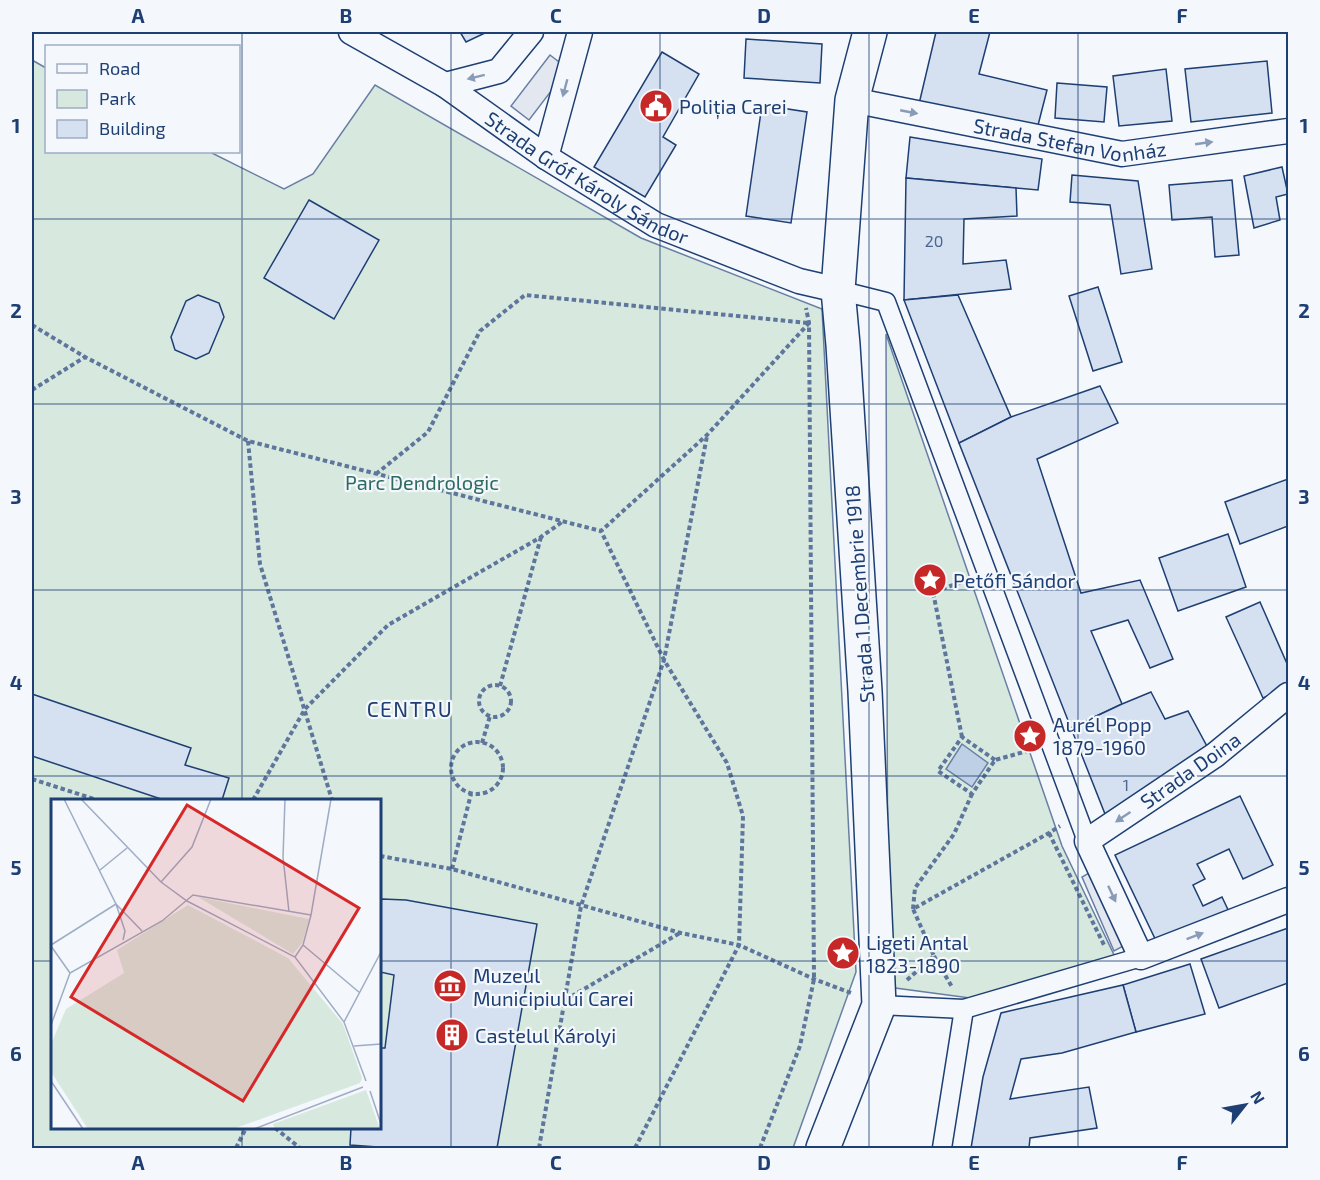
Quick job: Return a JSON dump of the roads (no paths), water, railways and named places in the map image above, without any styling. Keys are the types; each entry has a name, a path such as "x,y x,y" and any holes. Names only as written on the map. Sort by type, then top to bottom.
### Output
{"main road":[{"name":"Strada 1 Decembrie 1918","path":"823,1149 879,1005 865,691 838,290 852,100 870,32"}],"street":[{"name":"Strada Gróf Károly Sándor","path":"351,32 445,85 546,157 656,225 799,281 838,290"},
{"path":"445,85 499,71 531,32"},
{"path":"546,157 580,32"},
{"name":"Strada Stefan Vonház","path":"852,100 1122,154 1288,131"},
{"path":"838,290 886,302 1087,841 1141,957"},
{"name":"Strada Doina","path":"1087,841 1215,755 1288,695"},
{"path":"879,1005 964,1009 1141,957 1288,900"},
{"path":"942,1149 964,1009"}],"water":[{"path":"962,744 988,763 972,787 946,769"}],"place":[{"name":"Poliția Carei","path":"656,106"},
{"name":"Petőfi Sándor","path":"930,580"},
{"name":"Aurél Popp 1879-1960","path":"1030,736"},
{"name":"Ligeti Antal 1823-1890","path":"843,953"},
{"name":"Muzeul Municipiului Carei","path":"450,986"},
{"name":"Castelul Károlyi","path":"452,1035"}],"district":[{"name":"CENTRU","path":"410,708"}],"park label":[{"name":"Parc Dendrologic","path":"422,482"}]}
